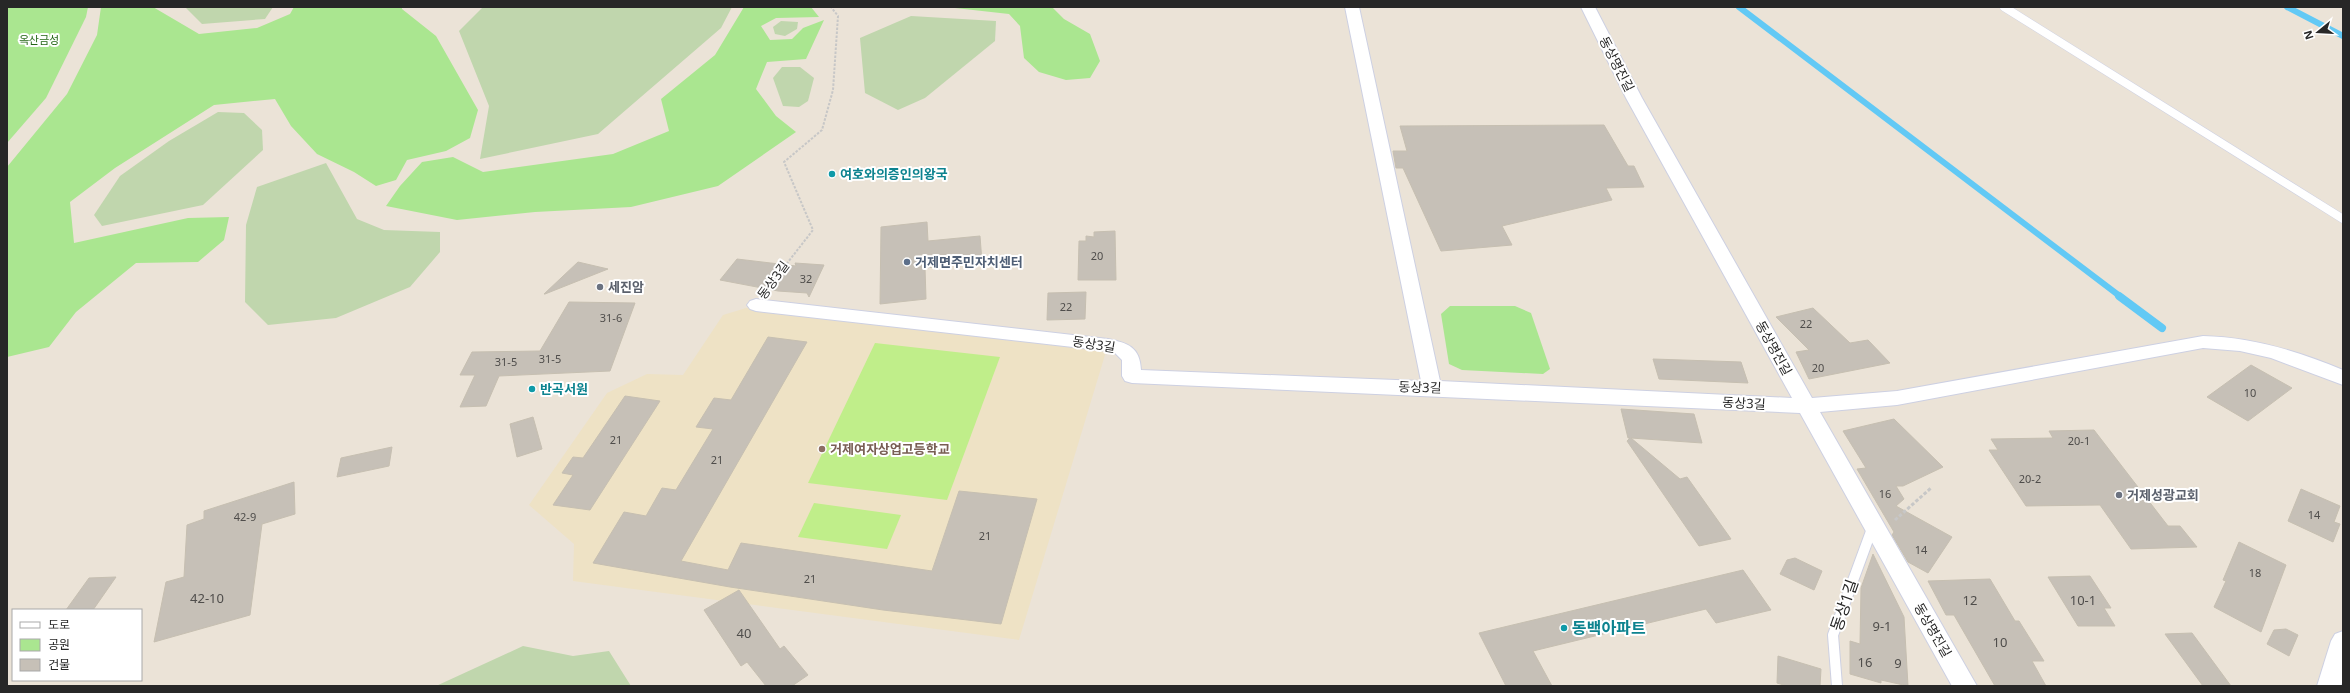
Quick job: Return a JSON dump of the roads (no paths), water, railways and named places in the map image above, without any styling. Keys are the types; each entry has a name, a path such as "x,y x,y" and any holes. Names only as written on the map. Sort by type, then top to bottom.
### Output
{"street":[{"path":"1352,7 1432,388"},
{"name":"동상명진길","path":"1588,7 1634,98 1807,406 1875,531 1965,686"},
{"name":"동상3길","path":"756,305 1108,345 1121,348 1131,358 1132,376 1432,388 1807,406 1897,398 2203,342 2230,342 2272,350 2311,364 2343,378"},
{"path":"2328,686 2343,641"}],"lane":[{"path":"2004,7 2343,219"},
{"name":"동상1길","path":"1837,686 1833,636 1875,531"}],"waterway":[{"path":"1739,7 2121,297"},
{"path":"2287,7 2343,36"},
{"path":"2119,296 2162,328"}],"place":[{"name":"여호와의증인의왕국","path":"832,174"},
{"name":"거제면주민자치센터","path":"907,262"},
{"name":"세진암","path":"600,287"},
{"name":"반곡서원","path":"532,389"},
{"name":"거제여자상업고등학교","path":"822,449"},
{"name":"거제성광교회","path":"2119,495"},
{"name":"동백아파트","path":"1564,628"}],"park label":[{"name":"옥산금성","path":"39,39"}]}
